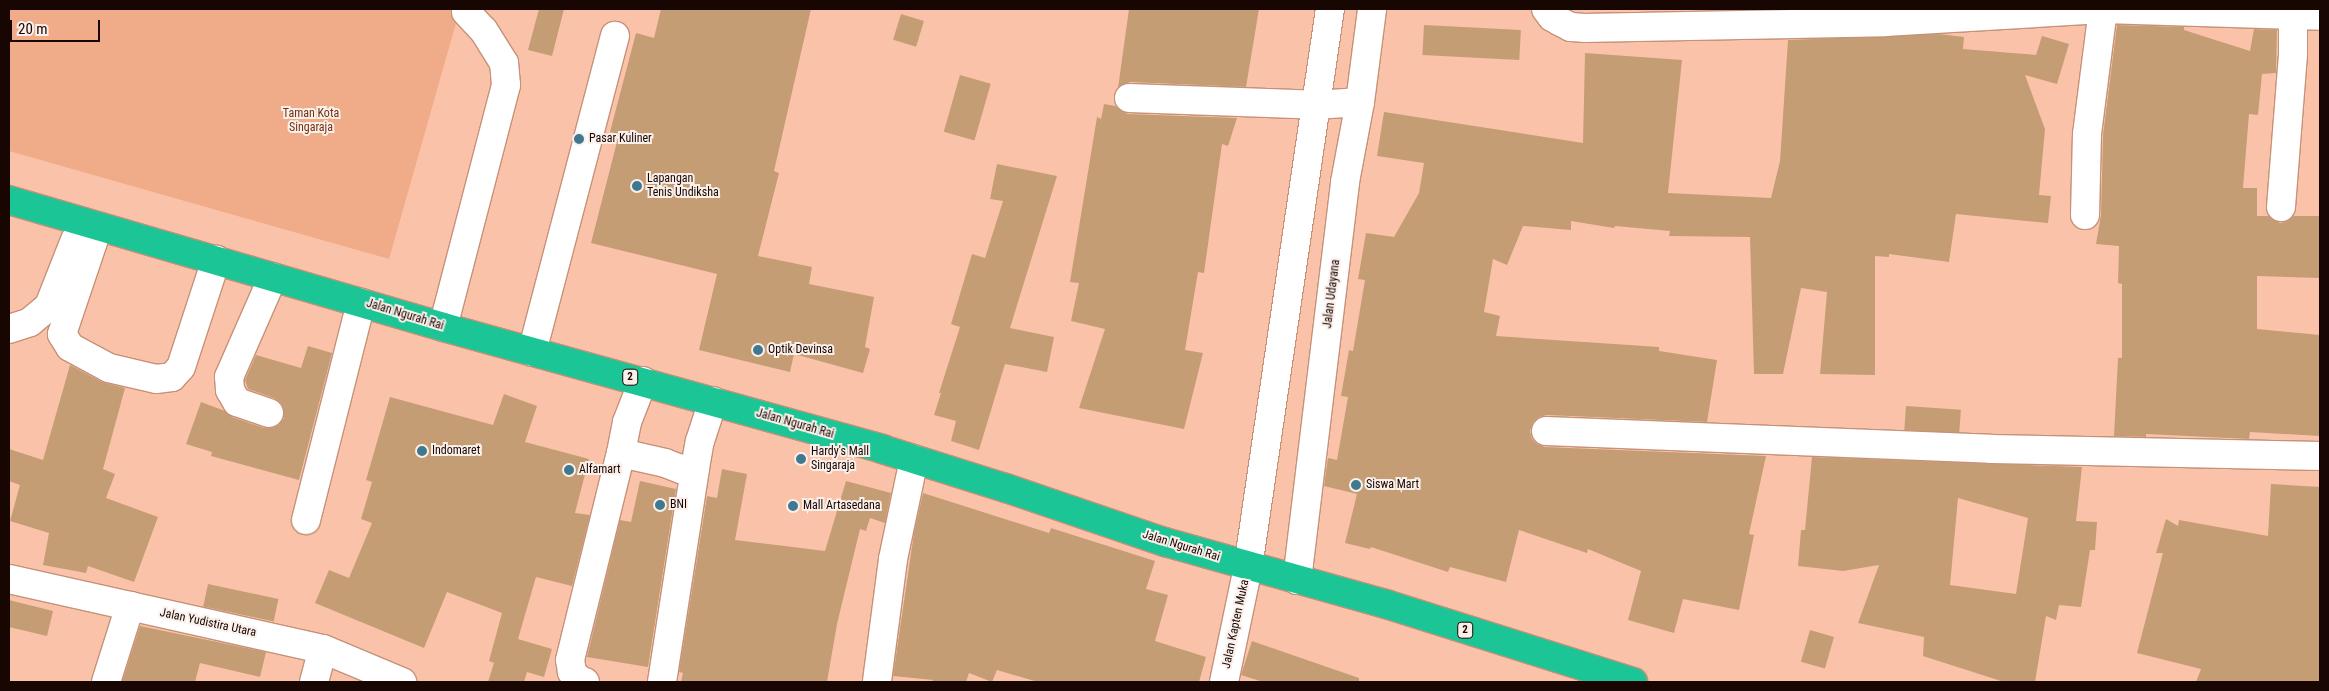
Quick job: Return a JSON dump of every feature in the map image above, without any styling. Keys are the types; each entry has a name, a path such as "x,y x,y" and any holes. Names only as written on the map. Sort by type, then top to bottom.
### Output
{"highway":[{"name":"Jalan Ngurah Rai","path":"9,200 443,327 643,381 914,459 1165,542 1248,567 1386,604 1633,682"}],"street":[{"path":"1248,567 1330,9"},
{"name":"Jalan Udayana","path":"1297,580 1345,182 1360,102 1372,9"},
{"path":"1546,9 1552,17 1559,21 1571,26 1584,28 1885,22 2103,10 2320,16"},
{"path":"2085,214 2087,134 2103,10"},
{"path":"443,327 506,85 504,63 483,30 466,12"},
{"path":"2281,207 2293,53 2293,16"},
{"path":"532,352 615,36"},
{"path":"1130,98 1316,105 1360,102"},
{"path":"90,225 62,334 70,347 109,368 156,379 172,377 181,367 216,260"},
{"path":"9,330 30,322 49,306 90,225"},
{"path":"269,413 237,402 230,390 229,377 273,277"},
{"path":"306,520 361,303"},
{"path":"585,682 579,680 572,672 570,660 627,422 643,381"},
{"path":"662,682 695,468 700,442 714,402"},
{"path":"1546,431 1991,449 2320,456"},
{"path":"621,453 665,463 680,469 695,468"},
{"path":"877,681 893,559 914,459"},
{"name":"Jalan Kapten Muka","path":"1224,682 1248,567"},
{"name":"Jalan Yudistira Utara","path":"9,579 323,648 402,682"},
{"path":"106,682 130,606"},
{"path":"314,682 323,648"}],"green space":[{"name":"Taman Kota Singaraja","path":"9,9 460,9 389,259 9,151"}],"building":[{"path":"539,9 564,9 552,56 528,50"},
{"path":"661,9 811,9 774,171 779,173 758,256 812,267 809,284 874,297 865,347 870,349 863,373 794,354 790,372 699,350 717,274 591,243 619,134 610,132 636,33 654,38"},
{"path":"1129,9 1259,9 1246,87 1130,82 1118,88"},
{"path":"901,14 924,21 916,47 893,40"},
{"path":"1424,25 1521,30 1519,60 1422,55"},
{"path":"2117,25 2184,27 2184,30 2250,51 2254,29 2277,30 2276,73 2262,74 2258,115 2249,114 2243,188 2257,188 2257,216 2268,216 2280,223 2288,221 2294,216 2320,216 2320,278 2257,276 2257,329 2320,335 2320,436 2250,432 2249,439 2146,434 2146,437 2114,436 2118,358 2122,358 2122,284 2118,283 2119,246 2096,244 2101,215 2103,135"},
{"path":"1939,34 1964,37 1963,49 2036,55 2042,36 2069,44 2057,84 2025,75 2045,129 2039,195 2051,196 2048,223 1956,214 1949,262 1889,254 1889,257 1875,256 1875,375 1820,374 1827,292 1801,288 1783,374 1754,374 1750,237 1669,236 1670,231 1615,226 1614,228 1571,221 1571,230 1523,226 1507,265 1493,259 1484,312 1500,316 1496,336 1659,347 1659,351 1717,360 1707,422 1547,415 1539,417 1533,422 1530,431 1532,439 1537,444 1545,447 1766,456 1749,534 1754,535 1739,610 1683,599 1674,633 1628,620 1641,571 1588,549 1587,553 1519,530 1506,582 1450,567 1448,572 1371,547 1370,549 1345,543 1357,494 1324,486 1328,458 1337,460 1348,397 1341,396 1349,350 1353,351 1365,280 1358,279 1366,233 1394,237 1419,193 1424,163 1377,156 1384,112 1583,143 1585,53 1682,60 1668,193 1771,198 1780,161 1788,40"},
{"path":"960,75 991,84 974,141 944,132"},
{"path":"1104,104 1115,106 1128,114 1237,118 1228,146 1222,144 1204,273 1198,272 1185,350 1203,353 1184,429 1079,408 1105,329 1071,321 1079,283 1070,282 1097,117 1101,119"},
{"path":"997,164 1057,176 1010,328 1054,337 1047,372 1005,364 979,450 951,441 956,421 934,415 960,327 951,324 972,254 985,258 1003,201 990,199"},
{"path":"308,346 332,353 299,480 211,456 212,452 186,444 201,402 225,411 232,417 264,428 272,428 279,425 284,418 284,410 281,403 274,398 248,389 245,380 256,355 301,368"},
{"path":"70,365 102,382 125,388 103,469 115,474 106,498 158,517 134,582 88,566 86,573 43,565 49,533 10,521 20,485 9,481 9,449 43,460"},
{"path":"504,394 537,406 525,442 589,459 575,513 590,515 572,586 536,577 518,639 552,649 544,677 527,672 524,682 488,682 494,663 489,661 502,613 447,592 424,648 315,603 329,570 349,578 372,523 361,519 372,482 366,480 390,397 493,425"},
{"path":"1906,406 1961,410 1959,434 1904,430"},
{"path":"1812,457 2082,467 2076,521 2097,522 2095,550 2090,550 2081,607 2059,605 2056,620 2046,616 2035,682 2004,682 1923,656 1924,637 1858,623 1879,565 1843,571 1798,566 1801,530 1805,530","holes":["1958,498 2028,518 2016,594 1950,585"]},
{"path":"722,469 747,474 735,540 825,551 846,481 891,493 885,523 870,518 866,531 860,529 837,624 827,682 681,682 683,673 679,672 707,496 717,498"},
{"path":"640,481 676,489 648,667 587,657 620,520 631,522"},
{"path":"2271,484 2320,487 2320,682 2196,682 2201,669 2137,653 2163,553 2156,553 2166,519 2178,526 2179,520 2268,536"},
{"path":"923,493 1049,533 1051,528 1155,561 1146,589 1168,595 1155,641 1206,657 1199,682 1038,682 997,670 992,682 969,673 966,682 932,682 933,680 893,676 914,533"},
{"path":"208,584 278,599 274,621 203,606"},
{"path":"9,600 53,611 47,636 9,627"},
{"path":"140,626 266,652 260,677 200,663 195,682 122,682"},
{"path":"1810,630 1834,637 1825,669 1801,662"},
{"path":"1252,641 1359,678 1359,682 1263,682 1241,675"}],"place":[{"name":"Pasar Kuliner","path":"579,139"},
{"name":"Lapangan Tenis Undiksha","path":"637,186"},
{"name":"Optik Devinsa","path":"758,350"},
{"name":"Indomaret","path":"422,451"},
{"name":"Hardy's Mall Singaraja","path":"801,459"},
{"name":"Alfamart","path":"569,470"},
{"name":"Siswa Mart","path":"1356,485"},
{"name":"BNI","path":"660,505"},
{"name":"Mall Artasedana","path":"793,506"}]}
